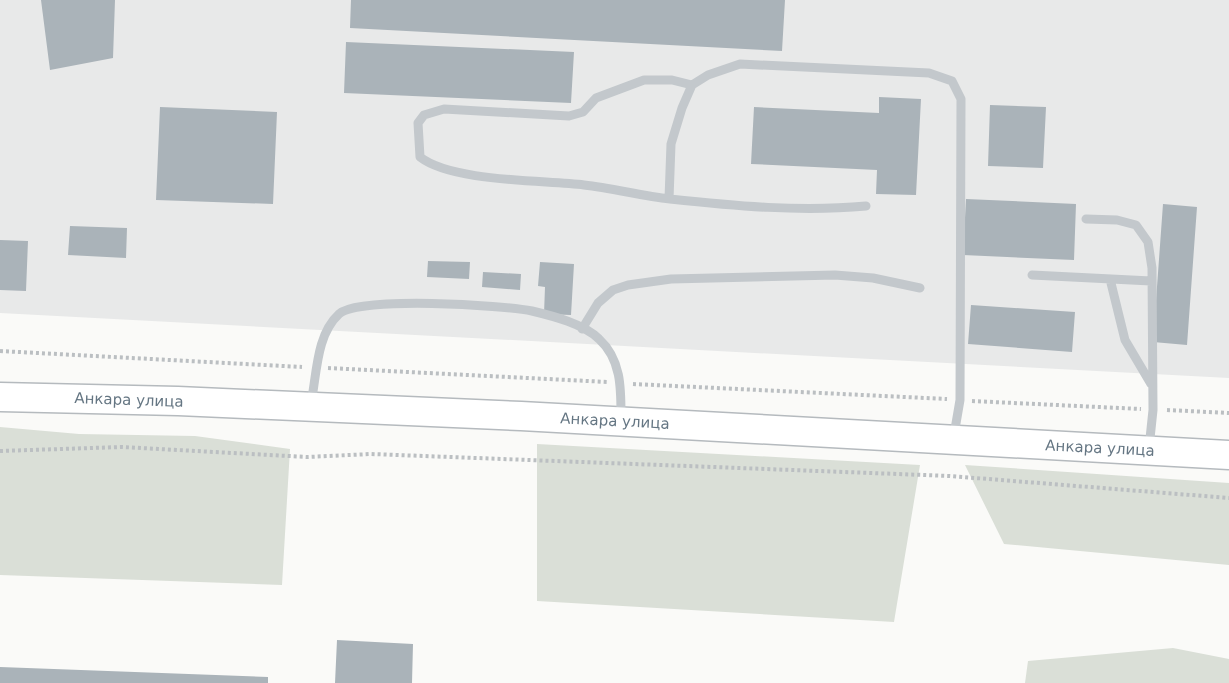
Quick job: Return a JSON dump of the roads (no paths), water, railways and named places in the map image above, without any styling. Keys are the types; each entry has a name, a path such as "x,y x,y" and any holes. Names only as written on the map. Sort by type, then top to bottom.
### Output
{"main road":[{"name":"Анкара улица","path":"0,397 311,407 1229,455"}],"lane":[{"path":"669,199 671,144 692,85 708,75 740,64 929,73 952,81 962,99 960,400 953,440"},
{"path":"692,85 672,80 644,80 596,98 583,112 569,116 444,109 424,115 418,123 417,144 420,157 432,166 470,174 586,185 669,199 814,210 866,206"},
{"path":"1086,219 1117,220 1136,225 1148,242 1151,281 1153,410 1149,451"},
{"path":"582,329 598,303 613,290 628,285 671,279 835,275 873,278 920,288"},
{"path":"1032,275 1151,281"},
{"path":"1110,279 1125,340 1151,384"},
{"path":"311,407 327,326 342,311 359,306 408,304 531,311 566,321 598,337 613,354 621,383 621,422"}]}
